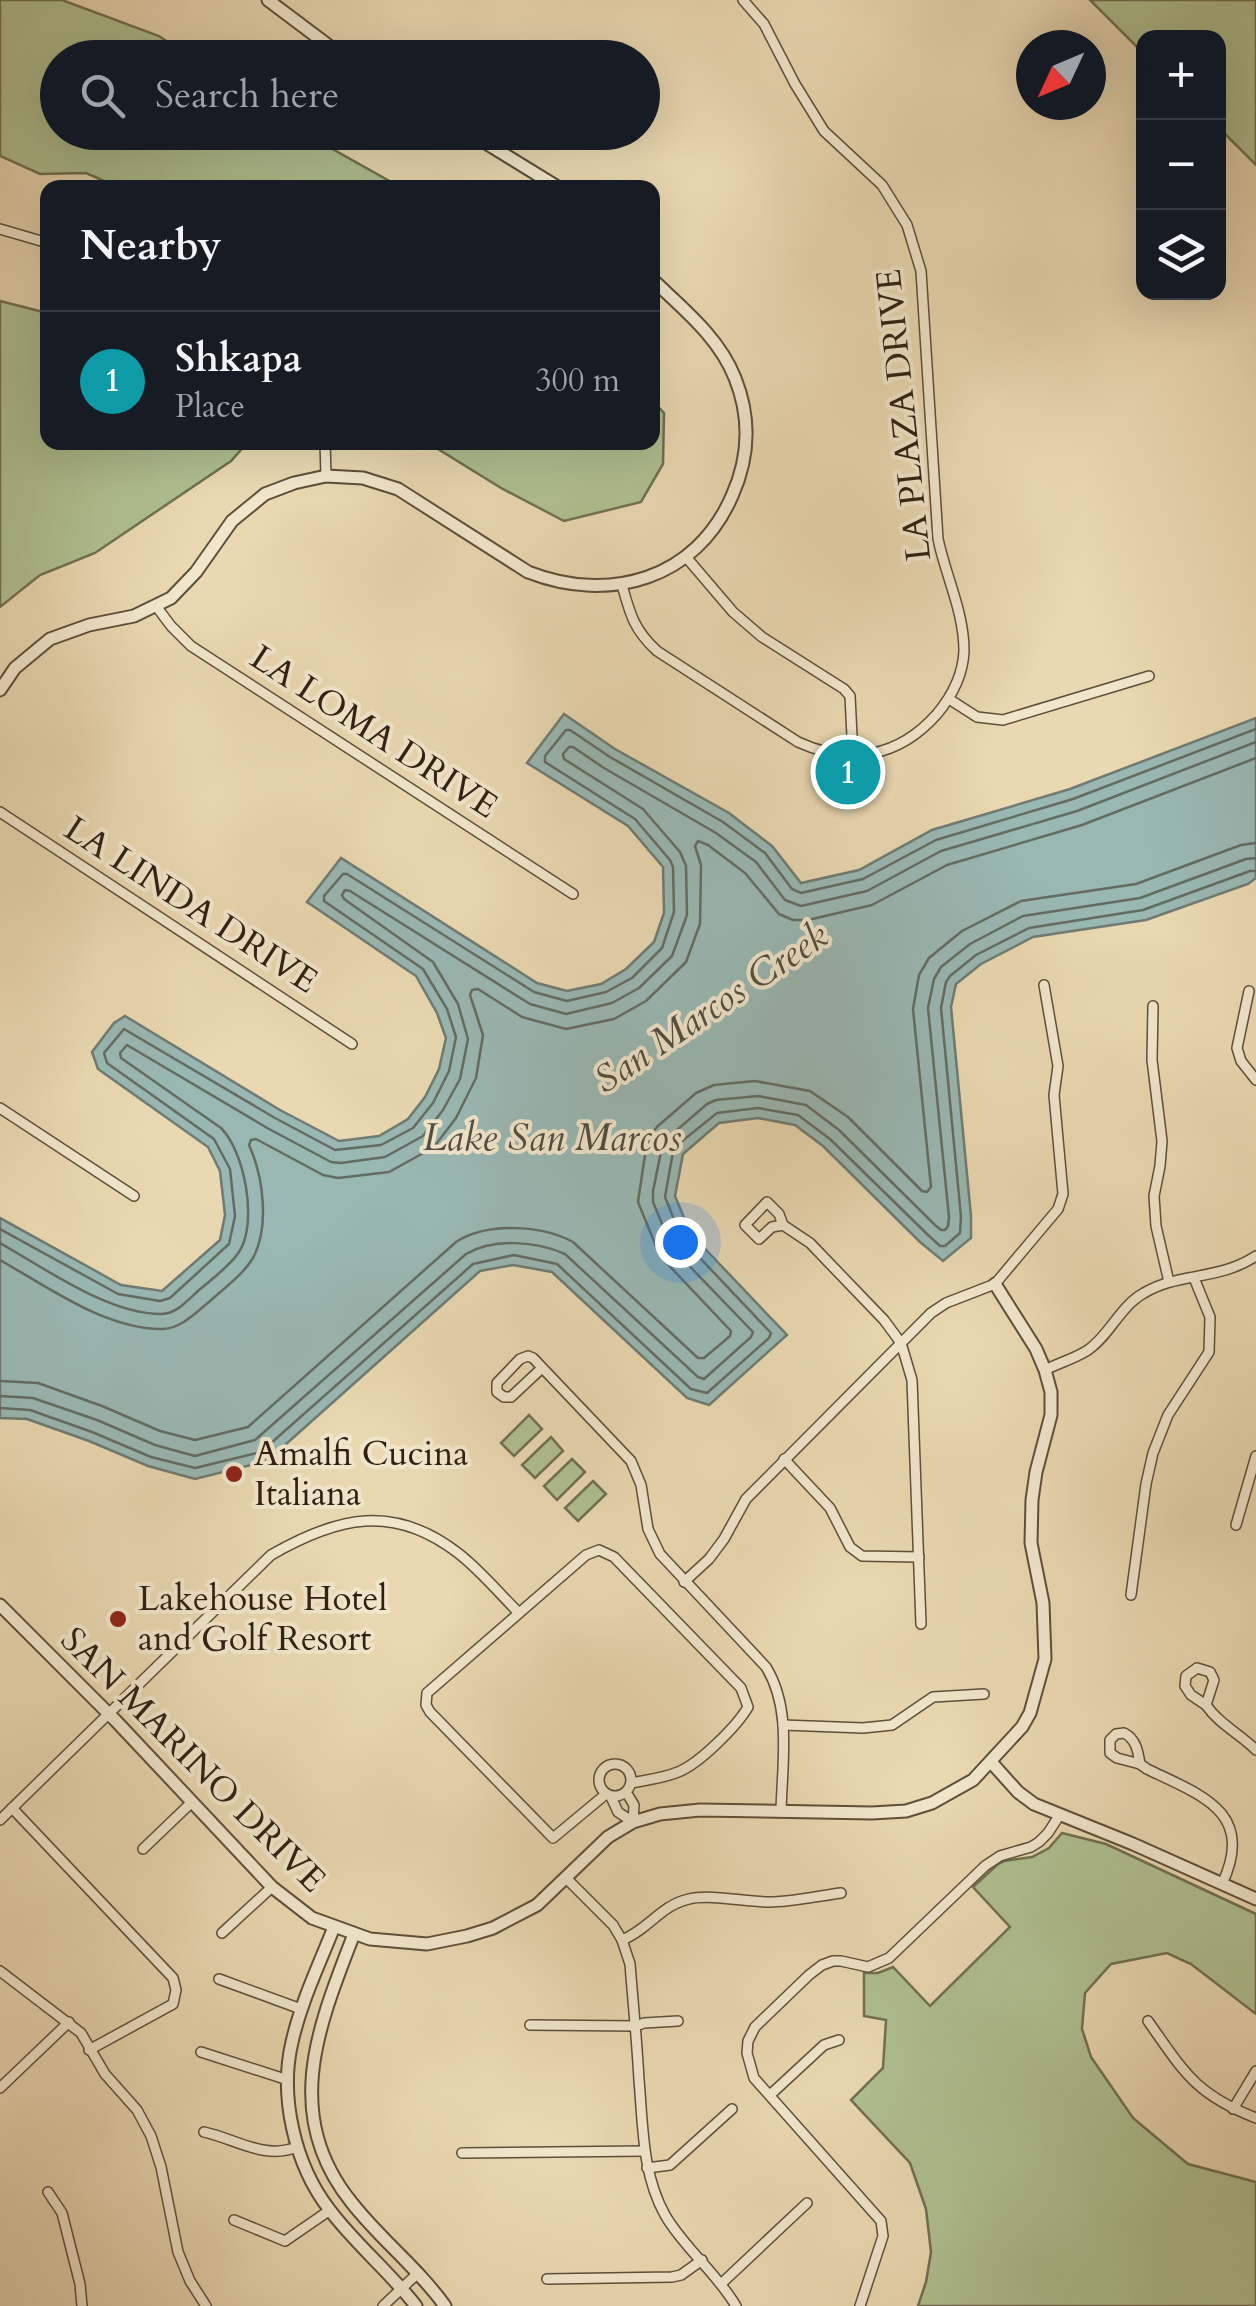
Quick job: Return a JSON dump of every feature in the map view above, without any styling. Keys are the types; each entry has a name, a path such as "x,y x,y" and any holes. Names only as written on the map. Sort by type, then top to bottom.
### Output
{"street":[{"path":"268,0 321,40"},
{"name":"LA PLAZA DRIVE","path":"622,585 632,622 657,651 814,750 854,756 898,746 923,730 949,700 961,672 962,616 938,539 922,271 906,224 882,186 824,132 764,24 742,0"},
{"path":"497,150 546,180"},
{"path":"0,229 40,241"},
{"path":"0,690 15,668 50,639 89,625 134,616 171,598 196,572 232,521 265,494 326,476 363,478 398,489 528,572 544,578 581,586 622,585 672,568 716,527 743,471 746,415 734,376 714,341 660,286"},
{"path":"325,450 326,476"},
{"path":"686,557 732,612 762,637 844,688 850,696 854,756"},
{"name":"LA LOMA DRIVE","path":"156,606 191,646 572,894"},
{"path":"949,700 977,717 1003,720 1149,676"},
{"name":"LA LINDA DRIVE","path":"0,812 352,1044"},
{"path":"684,1582 724,1540 746,1499 900,1343 946,1303 995,1284 1058,1209 1063,1194 1054,1095 1058,1066 1044,985"},
{"path":"1250,991 1237,1048 1240,1061 1256,1080"},
{"path":"1153,1006 1152,1060 1162,1142 1154,1196 1156,1226 1169,1282"},
{"path":"0,1108 134,1196"},
{"path":"783,1225 810,1243 884,1320 900,1343 912,1380 921,1624"},
{"path":"1045,1370 1090,1349 1143,1293 1169,1282 1230,1270 1256,1256"},
{"path":"1131,1595 1153,1453 1168,1415 1209,1352 1210,1317 1194,1278"},
{"name":"SAN MARINO DRIVE","path":"0,1604 272,1887 312,1918 370,1940 427,1944 493,1928 524,1914 549,1895 608,1837 633,1822 660,1814 700,1810 872,1813 906,1811 932,1803 954,1792 991,1762 1022,1727 1030,1713 1045,1659 1043,1604 1031,1542 1032,1500 1051,1414 1051,1392 1036,1349 995,1284"},
{"path":"542,1368 511,1397 504,1398 497,1392 497,1383 520,1359 528,1356 542,1368 631,1461 641,1485 648,1529 660,1554 774,1680 782,1703 781,1812"},
{"path":"1236,1525 1256,1456"},
{"path":"784,1459 830,1508 850,1547 862,1556 919,1557"},
{"path":"0,1820 271,1555 308,1534 365,1520 398,1523 434,1536 461,1555 519,1613"},
{"path":"600,1550 614,1558 741,1688 748,1708 691,1766 629,1788 622,1796 608,1796 553,1838 426,1705 428,1693 586,1555 600,1550"},
{"path":"782,1725 892,1725 933,1697 984,1694"},
{"path":"1206,1706 1256,1750"},
{"path":"991,1762 1034,1804 1256,1899"},
{"path":"1140,1764 1202,1795 1225,1815 1235,1841 1232,1864 1222,1884"},
{"path":"606,1766 626,1768 631,1777 633,1822 618,1812 602,1791 598,1780 606,1766"},
{"path":"144,1850 192,1802"},
{"path":"12,1808 174,1978 172,2004 89,2050"},
{"path":"860,2306 883,2236 881,2221 754,2078 748,2041 755,2026 822,1965 841,1961 868,1967 889,1958 985,1866 1000,1856 1032,1847 1048,1834 1058,1816"},
{"path":"566,1878 602,1912 622,1940 630,1964 644,2151 656,2194 665,2214 736,2306"},
{"path":"222,1933 272,1887"},
{"path":"622,1940 637,1933 664,1908 688,1899 776,1902 840,1892"},
{"path":"334,1927 290,2047 292,2128 307,2172 330,2210 416,2306"},
{"path":"354,1934 316,2042 311,2073 314,2124 331,2171 350,2202 445,2306"},
{"path":"0,1971 80,2033 104,2074 137,2110 161,2167 178,2252 206,2306"},
{"path":"220,1979 301,2009"},
{"path":"530,2025 636,2026 678,2021"},
{"path":"1148,2021 1190,2079 1221,2104 1256,2118"},
{"path":"0,2088 69,2022"},
{"path":"770,2095 824,2045 839,2040"},
{"path":"201,2052 288,2080"},
{"path":"1233,2108 1256,2071"},
{"path":"647,2168 670,2164 732,2109"},
{"path":"204,2132 262,2151 284,2152 297,2147"},
{"path":"462,2153 644,2151"},
{"path":"48,2192 62,2213 82,2306"},
{"path":"722,2283 807,2203"},
{"path":"234,2220 285,2241 330,2210"},
{"path":"548,2279 672,2277 702,2260"},
{"path":"382,2306 418,2273"}],"green space":[{"path":"0,0 62,0 165,40 40,40 40,150 334,150 388,180 102,180 86,173 40,174 0,156"},
{"path":"1090,0 1256,0 1256,165 1226,135 1226,30 1136,30 1136,46"},
{"path":"0,301 40,311 40,450 241,450 231,461 95,553 40,575 0,607"},
{"path":"660,409 664,413 663,464 641,502 564,521 439,450 660,450"},
{"path":"529,1415 542,1429 514,1456 501,1443"},
{"path":"551,1437 563,1451 535,1478 522,1465"},
{"path":"572,1459 585,1472 557,1500 544,1486"},
{"path":"593,1481 606,1494 578,1521 565,1508"},
{"path":"1062,1833 1106,1844 1256,1914 1256,2014 1191,1964 1167,1953 1111,1964 1085,1993 1082,2029 1091,2057 1133,2118 1188,2164 1256,2182 1256,2306 918,2306 931,2252 926,2209 910,2163 851,2100 883,2068 886,2020 864,2016 864,1973 893,1967 930,2006 1010,1927 973,1887 997,1865 1032,1857 1049,1848"}],"water":[{"name":"Lake San Marcos","path":"564,714 615,749 729,813 772,846 801,883 859,870 932,830 1070,789 1256,718 1256,878 1146,920 1033,937 981,964 956,984 951,1007 971,1238 943,1261 823,1146 795,1125 758,1118 719,1123 683,1154 675,1196 691,1234 787,1335 709,1405 687,1398 552,1272 513,1265 480,1271 267,1461 195,1479 148,1466 27,1419 0,1418 0,1218 121,1285 162,1291 220,1240 225,1215 220,1171 208,1147 98,1069 92,1052 114,1023 125,1016 339,1141 379,1136 408,1119 425,1097 439,1069 446,1038 416,976 307,902 341,858 537,983 567,991 601,984 626,969 654,942 664,913 663,867 628,826 527,763"}],"place":[{"name":"Shkapa","path":"848,772"},
{"name":"Amalfi Cucina Italiana","path":"234,1474"},
{"name":"Lakehouse Hotel and Golf Resort","path":"118,1619"}],"water label":[{"name":"San Marcos Creek","path":"711,1008"}]}
